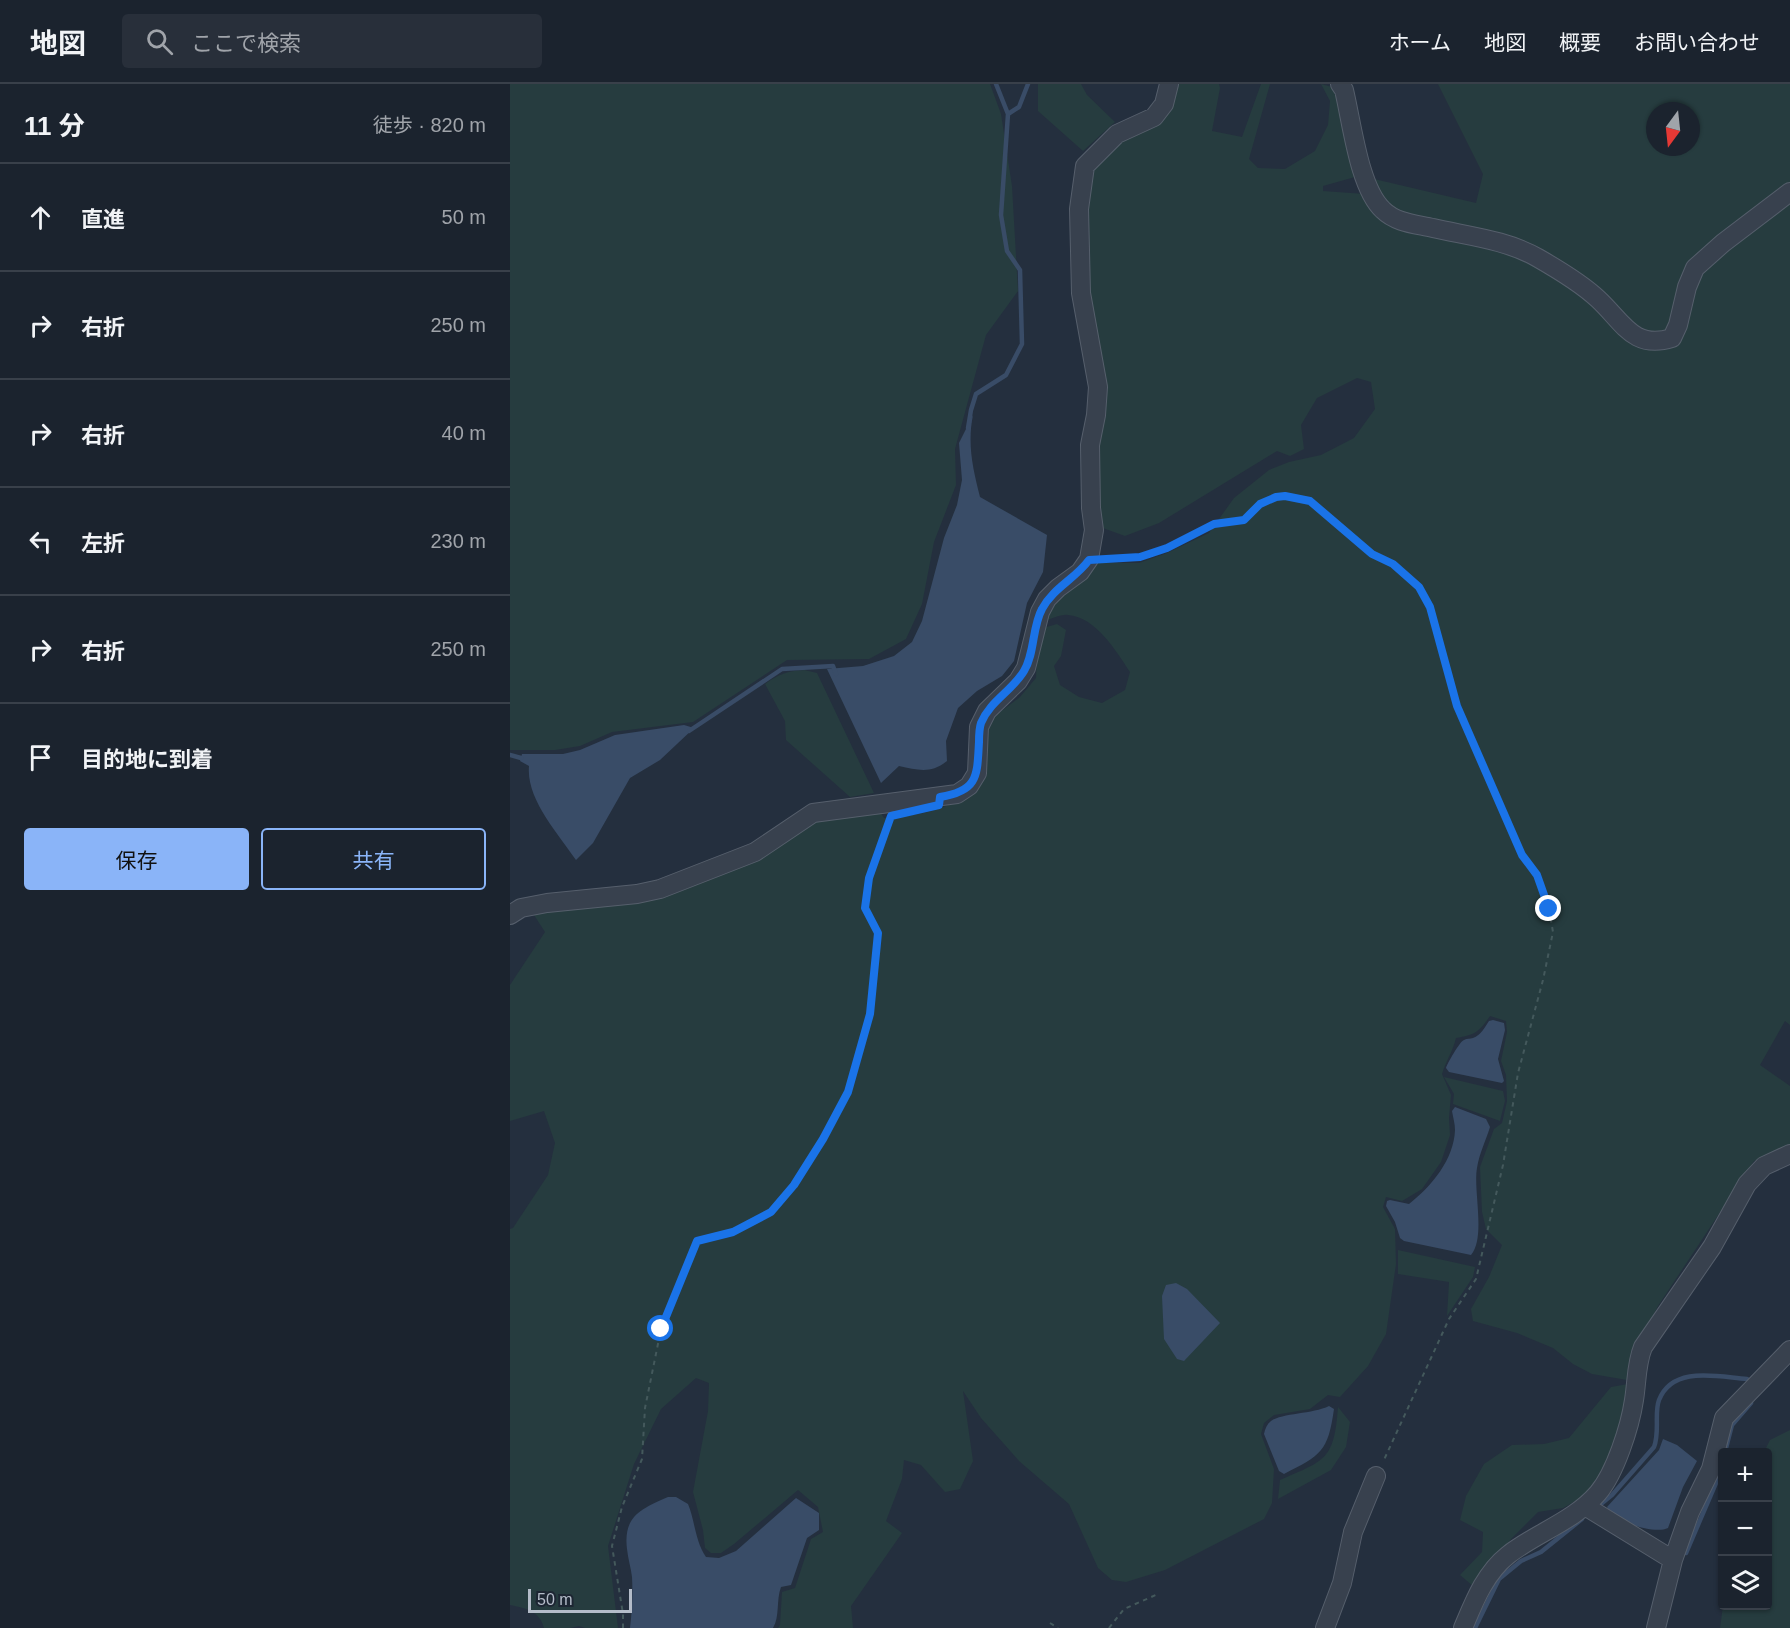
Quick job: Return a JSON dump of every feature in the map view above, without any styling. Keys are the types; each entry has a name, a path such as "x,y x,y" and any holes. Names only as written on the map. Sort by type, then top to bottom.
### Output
{"street":[{"path":"510,915 520,908 548,903 637,894 660,889 755,852 813,813 957,794 969,786 977,773 979,727 987,711 1018,681 1026,668 1040,612 1047,598 1080,572 1089,560 1094,530 1091,508 1090,445 1096,415 1098,387 1081,293 1079,209 1085,166 1117,134 1154,117 1164,104 1169,84"},
{"path":"1340,84 1344,90 1365,182 1384,212 1400,221 1525,250 1561,271 1598,298 1631,333 1657,343 1672,338 1695,268 1723,243 1790,192"},
{"path":"1463,1628 1476,1597 1494,1569 1507,1555 1590,1510 1617,1455 1634,1402 1639,1357 1643,1347 1712,1247 1748,1184 1764,1166 1790,1154"},
{"path":"1656,1628 1673,1560 1690,1512 1711,1469 1724,1418 1790,1350"},
{"path":"1324,1628 1342,1583 1353,1532 1376,1476"},
{"path":"1590,1510 1673,1560"}],"path":[{"path":"1089,560 1140,557 1167,548 1214,524 1244,520 1260,504 1276,497 1285,496 1310,501 1372,554 1393,564 1419,587 1430,607 1457,706 1522,855 1537,875 1549,909 1553,932 1543,980 1518,1073 1503,1165 1476,1278 1449,1319 1401,1428 1376,1476"},
{"path":"623,1628 612,1546 622,1507 642,1459 645,1408 661,1329 697,1241 733,1232 771,1212 794,1185 823,1139 848,1092 870,1014 878,933 865,908 869,878 891,816"},
{"path":"1109,1628 1124,1609 1158,1594"},
{"path":"1050,1623 1058,1628"}],"green space":[{"path":"510,84 990,84 1001,114 1012,186 1018,291 986,335 955,449 956,485 934,542 922,604 906,639 869,659 787,660 693,722 612,732 580,746 555,750 510,750"},
{"path":"1038,84 1081,84 1087,95 1115,122 1083,151 1038,111"},
{"path":"1177,84 1219,84 1212,131 1242,137 1261,84 1270,84 1249,159 1258,168 1285,169 1315,151 1328,125 1330,101 1321,84 1332,87 1342,112 1355,177 1323,186 1323,191 1365,194 1410,232 1526,258 1553,274 1651,349 1663,350 1675,343 1699,270 1790,201 1790,1025 1785,1021 1760,1065 1790,1086 1790,1149 1754,1161 1658,1306 1634,1352 1627,1380 1592,1374 1573,1364 1553,1348 1517,1333 1473,1321 1471,1309 1489,1277 1502,1245 1486,1229 1482,1212 1480,1167 1494,1129 1502,1123 1507,1101 1506,1075 1501,1061 1507,1032 1506,1021 1490,1016 1476,1032 1456,1038 1442,1074 1451,1095 1450,1135 1441,1162 1422,1189 1402,1201 1386,1197 1383,1207 1395,1229 1396,1264 1386,1334 1368,1366 1340,1397 1328,1395 1310,1409 1274,1415 1264,1423 1261,1434 1274,1469 1272,1503 1264,1519 1165,1570 1126,1582 1112,1580 1098,1568 1069,1504 1019,1461 981,1418 963,1391 973,1461 960,1489 945,1492 921,1465 904,1460 902,1479 886,1521 902,1533 851,1606 853,1628 778,1628 782,1592 795,1588 811,1539 823,1532 818,1507 798,1490 721,1553 711,1553 705,1548 703,1530 693,1492 708,1411 709,1383 696,1378 661,1409 634,1464 608,1546 618,1628 579,1626 544,1628 535,1614 510,1605 510,1229 513,1228 548,1175 555,1143 544,1111 510,1121 510,985 545,932 534,915 552,908 598,905 822,816 879,810 884,818 909,815 940,808 973,792 991,719 1020,697 1036,678 1037,653 1043,628 1057,624 1066,630 1061,656 1054,666 1060,685 1079,697 1102,703 1125,690 1130,672 1104,636 1088,622 1078,617 1065,615 1044,621 1050,604 1094,563 1139,563 1167,553 1209,533 1234,498 1269,470 1289,462 1321,455 1354,438 1375,409 1371,382 1357,378 1317,398 1301,425 1304,449 1290,456 1277,451 1159,523 1125,536 1100,527 1085,214 1092,170"},
{"path":"1438,84 1790,84 1790,189 1688,270 1669,332 1643,333 1524,242 1398,212 1380,196 1370,178 1476,203 1483,174"},
{"path":"804,670 817,673 874,793 850,797 786,740 785,721 765,684 783,674"},
{"path":"1444,1077 1503,1091 1505,1101 1500,1121 1453,1104 1454,1094"},
{"path":"1398,1250 1475,1267 1473,1277 1447,1316 1449,1282 1398,1274"},
{"path":"1628,1384 1624,1411 1611,1451 1594,1491 1563,1508 1538,1512 1511,1539 1499,1557 1473,1586 1460,1575 1482,1552 1483,1532 1460,1520 1466,1496 1484,1464 1512,1445 1544,1444 1569,1438 1611,1387"},
{"path":"1338,1407 1350,1422 1346,1447 1331,1470 1278,1499 1280,1480 1308,1468 1325,1456 1334,1438"},
{"path":"1790,1430 1790,1628 1720,1628 1722,1610 1772,1610 1772,1448 1766,1448 1770,1440"}],"water":[{"path":"973,415 971,446 980,497 1047,535 1043,572 1027,603 1014,661 1002,676 977,691 958,708 946,741 947,761 930,769 918,770 899,766 881,783 827,669 863,666 894,656 912,642 922,621 944,538 957,505 962,480 959,443"},
{"path":"684,725 694,728 660,760 630,778 593,843 576,860 538,803 529,778 529,766 520,761 522,754 563,754 580,750 615,735"},
{"path":"1489,1021 1504,1023 1505,1030 1498,1059 1504,1081 1502,1083 1449,1072 1446,1068 1462,1041 1478,1035"},
{"path":"1455,1107 1486,1119 1490,1127 1477,1168 1478,1237 1471,1255 1404,1241 1400,1238 1395,1222 1386,1206 1387,1201 1390,1200 1409,1204 1426,1189 1440,1171 1454,1141 1455,1128 1452,1111"},
{"path":"1176,1283 1187,1289 1220,1323 1184,1361 1177,1359 1164,1339 1162,1296 1166,1285"},
{"path":"1329,1406 1334,1409 1332,1423 1321,1451 1307,1462 1284,1474 1279,1471 1264,1434 1268,1424 1282,1416 1315,1411"},
{"path":"1663,1439 1677,1445 1697,1461 1683,1487 1668,1528 1653,1530 1625,1522 1607,1507 1659,1450"},
{"path":"668,1497 676,1497 688,1504 706,1557 719,1558 736,1551 796,1498 819,1513 819,1530 807,1538 791,1585 781,1587 773,1628 630,1628 632,1574 627,1549 628,1529 631,1521 642,1510"}],"waterway":[{"path":"996,84 1008,114"},
{"path":"968,428 976,394 1006,375 1022,344 1020,270 1007,251 1001,215 1008,114 1019,107 1028,84"},
{"path":"689,731 782,669 833,666 836,674"},
{"path":"510,755 521,758"},
{"path":"1596,1508 1612,1495 1654,1447 1659,1400 1666,1389 1685,1377 1710,1376 1747,1379"},
{"path":"1726,1448 1732,1425 1751,1403"},
{"path":"1686,1553 1718,1478"},
{"path":"1475,1628 1499,1579 1521,1561 1541,1552 1582,1519"}],"route":[{"path":"661,1329 697,1241 733,1232 771,1212 794,1185 823,1139 848,1092 870,1014 878,933 865,908 869,878 891,816 939,805 940,797 957,794 969,786 977,773 979,727 987,711 1018,681 1026,668 1040,612 1047,598 1080,572 1089,560 1140,557 1167,548 1214,524 1244,520 1260,504 1276,497 1285,496 1310,501 1372,554 1393,564 1419,587 1430,607 1457,706 1522,855 1537,875 1549,909"}]}
